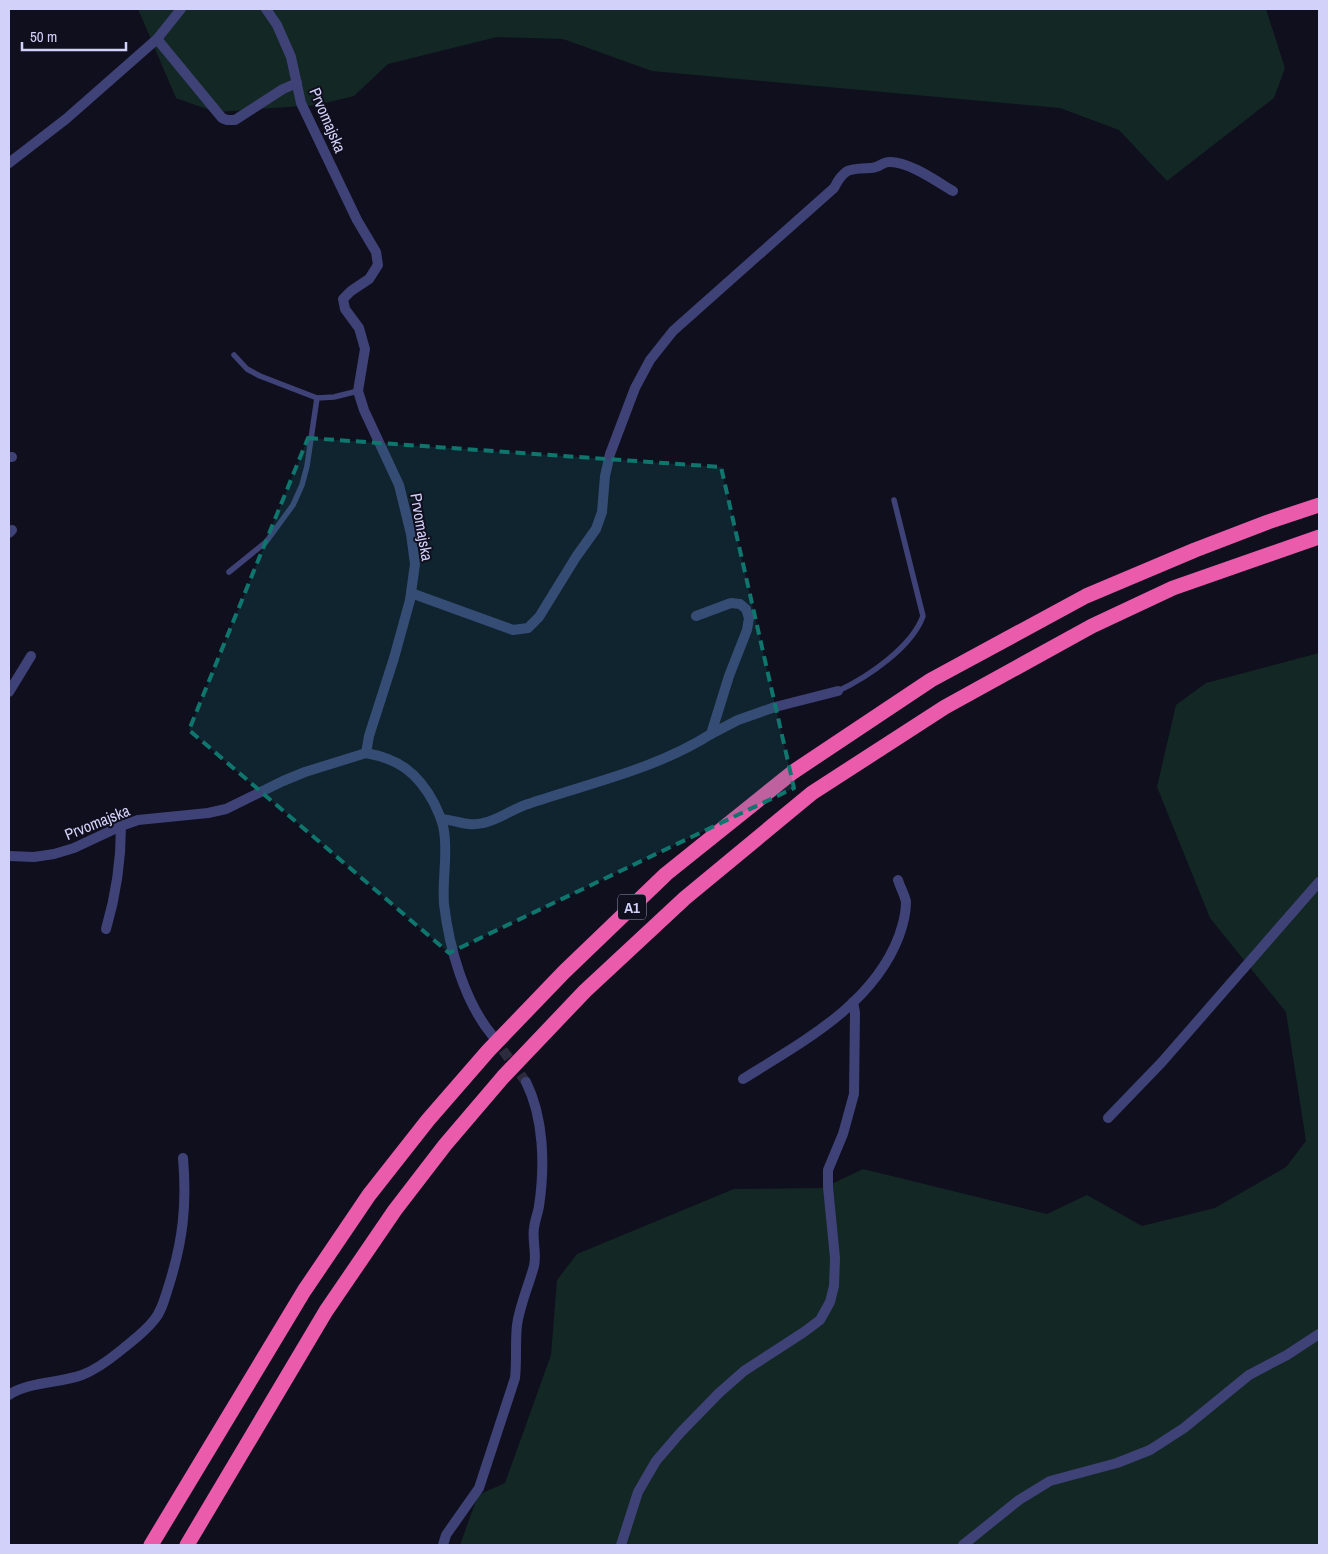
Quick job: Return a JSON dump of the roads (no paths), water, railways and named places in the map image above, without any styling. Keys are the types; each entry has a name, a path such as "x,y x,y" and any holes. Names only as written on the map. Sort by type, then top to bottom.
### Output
{"highway":[{"name":"A1","path":"151,1545 304,1292 369,1195 428,1120 488,1051 564,972 666,874 793,772 931,680 1086,596 1195,550 1319,505"},
{"name":"A1","path":"187,1545 326,1311 395,1210 502,1077 585,991 685,898 812,793 945,707 1092,626 1173,588 1319,537"}],"street":[{"path":"9,162 66,119 156,39 181,9"},
{"name":"Prvomajska","path":"9,856 34,857 54,854 74,848 121,826 151,818 175,818 226,809 305,772 366,754 412,593 415,564 400,485 364,410 358,391 365,350 359,328 345,308 343,299 351,290 369,278 378,265 376,252 358,220 301,103 291,58 277,25 266,9"},
{"path":"156,39 222,118 227,120 235,120 283,89 297,83"},
{"path":"412,593 513,630 528,628 539,617 576,557 596,529 602,512 605,476 610,454 635,388 650,360 674,331 834,188 840,177 850,169 877,168 886,162 897,162 914,169 953,191"},
{"path":"696,616 731,603 740,604 746,609 749,618 747,630 729,676 711,734"},
{"path":"9,692 31,656"},
{"path":"441,819 466,825 501,818 525,804 589,786 691,747 738,720 775,706 838,691"},
{"path":"366,754 382,756 401,764 414,775 427,790 441,819 445,847 444,903 449,931 463,985 479,1020 492,1035"},
{"path":"106,929 114,899 118,873 121,826"},
{"path":"743,1079 797,1045 838,1016 853,1002 883,966 895,945 904,922 906,901 898,880"},
{"path":"1108,1118 1162,1062 1319,882"},
{"path":"621,1545 638,1492 656,1461 719,1393 744,1371 820,1320 830,1302 834,1286 835,1258 828,1170 843,1134 854,1094 856,1013 853,1002"},
{"path":"443,1545 446,1535 479,1488 515,1378 518,1324 534,1264 534,1227 539,1208 542,1180 537,1112 533,1096 526,1082"},
{"path":"9,1394 27,1387 83,1374 110,1358 141,1334 156,1319 176,1262 185,1217 186,1189 183,1158"},
{"path":"963,1545 1019,1500 1050,1481 1117,1463 1150,1450 1184,1428 1250,1375 1287,1355 1319,1334"}],"lane":[{"path":"234,355 247,369 260,376 317,398 334,397 358,391"},
{"path":"229,572 266,542 293,505 302,485 307,466 317,398"},
{"path":"838,691 853,684 886,661 908,641 920,626 923,616 894,500"}],"tunnel":[{"path":"494,1038 526,1082"}]}
